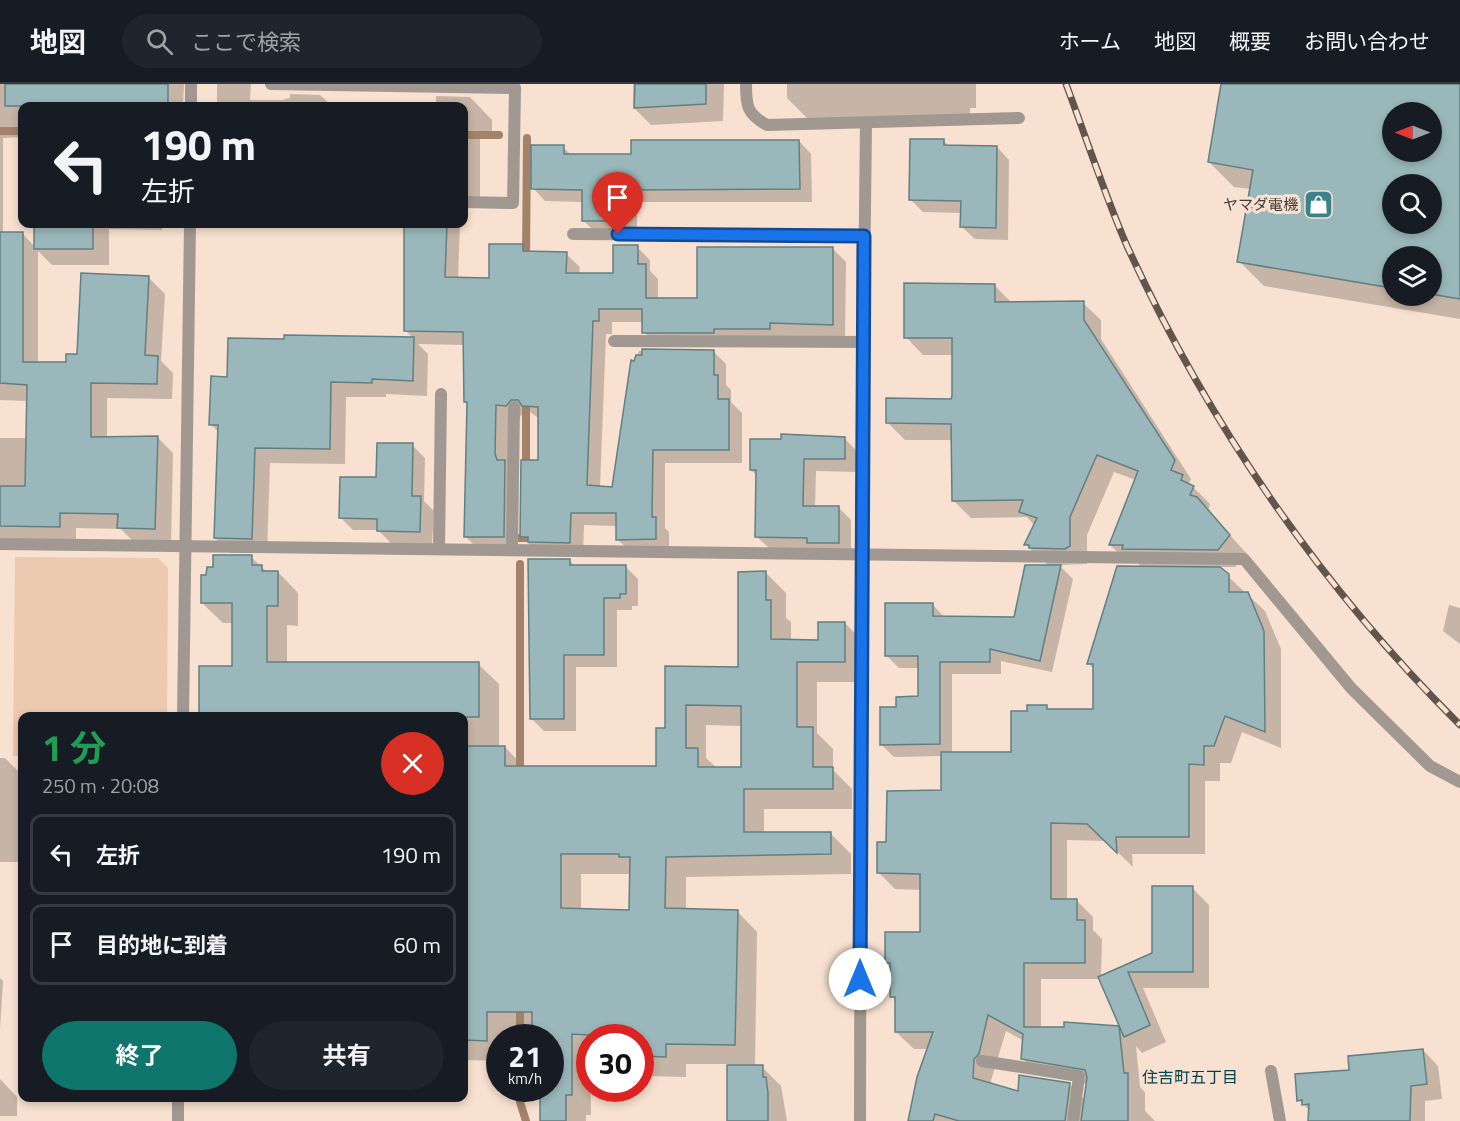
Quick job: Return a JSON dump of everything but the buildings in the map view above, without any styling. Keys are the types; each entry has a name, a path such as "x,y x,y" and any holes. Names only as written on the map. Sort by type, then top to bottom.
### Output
{"street":[{"path":"191,84 191,102"},
{"path":"271,84 515,88 513,203 468,202"},
{"path":"746,84 746,101 753,117 767,125 1019,118"},
{"path":"860,1121 861,554 866,123"},
{"path":"183,712 190,228"},
{"path":"573,234 864,236"},
{"path":"614,341 864,342"},
{"path":"439,549 441,394"},
{"path":"512,548 514,407"},
{"path":"0,544 512,548 1244,559 1351,688 1430,766 1460,782"},
{"path":"982,1061 1079,1076 1073,1121"},
{"path":"1271,1071 1280,1121"},
{"path":"178,1102 178,1121"}],"shaded area":[{"path":"15,557 158,558 168,568 167,712 18,712 18,756 13,756"}],"waterway":[{"path":"0,131 18,131"},
{"path":"468,135 499,135"},
{"path":"526,261 527,138"},
{"path":"526,397 526,471"},
{"path":"520,538 526,538 526,526"},
{"path":"520,564 520,777"},
{"path":"520,1002 520,1024"},
{"path":"520,1102 526,1121"}],"railway":[{"path":"1066,84 1127,246 1159,312 1231,439 1315,559 1361,617 1460,725"}],"place":[{"name":"ヤマダ電機","path":"1319,204"}],"district":[{"name":"住吉町五丁目","path":"1190,1077"}],"route":[{"path":"618,234 864,236 860,979"}]}
